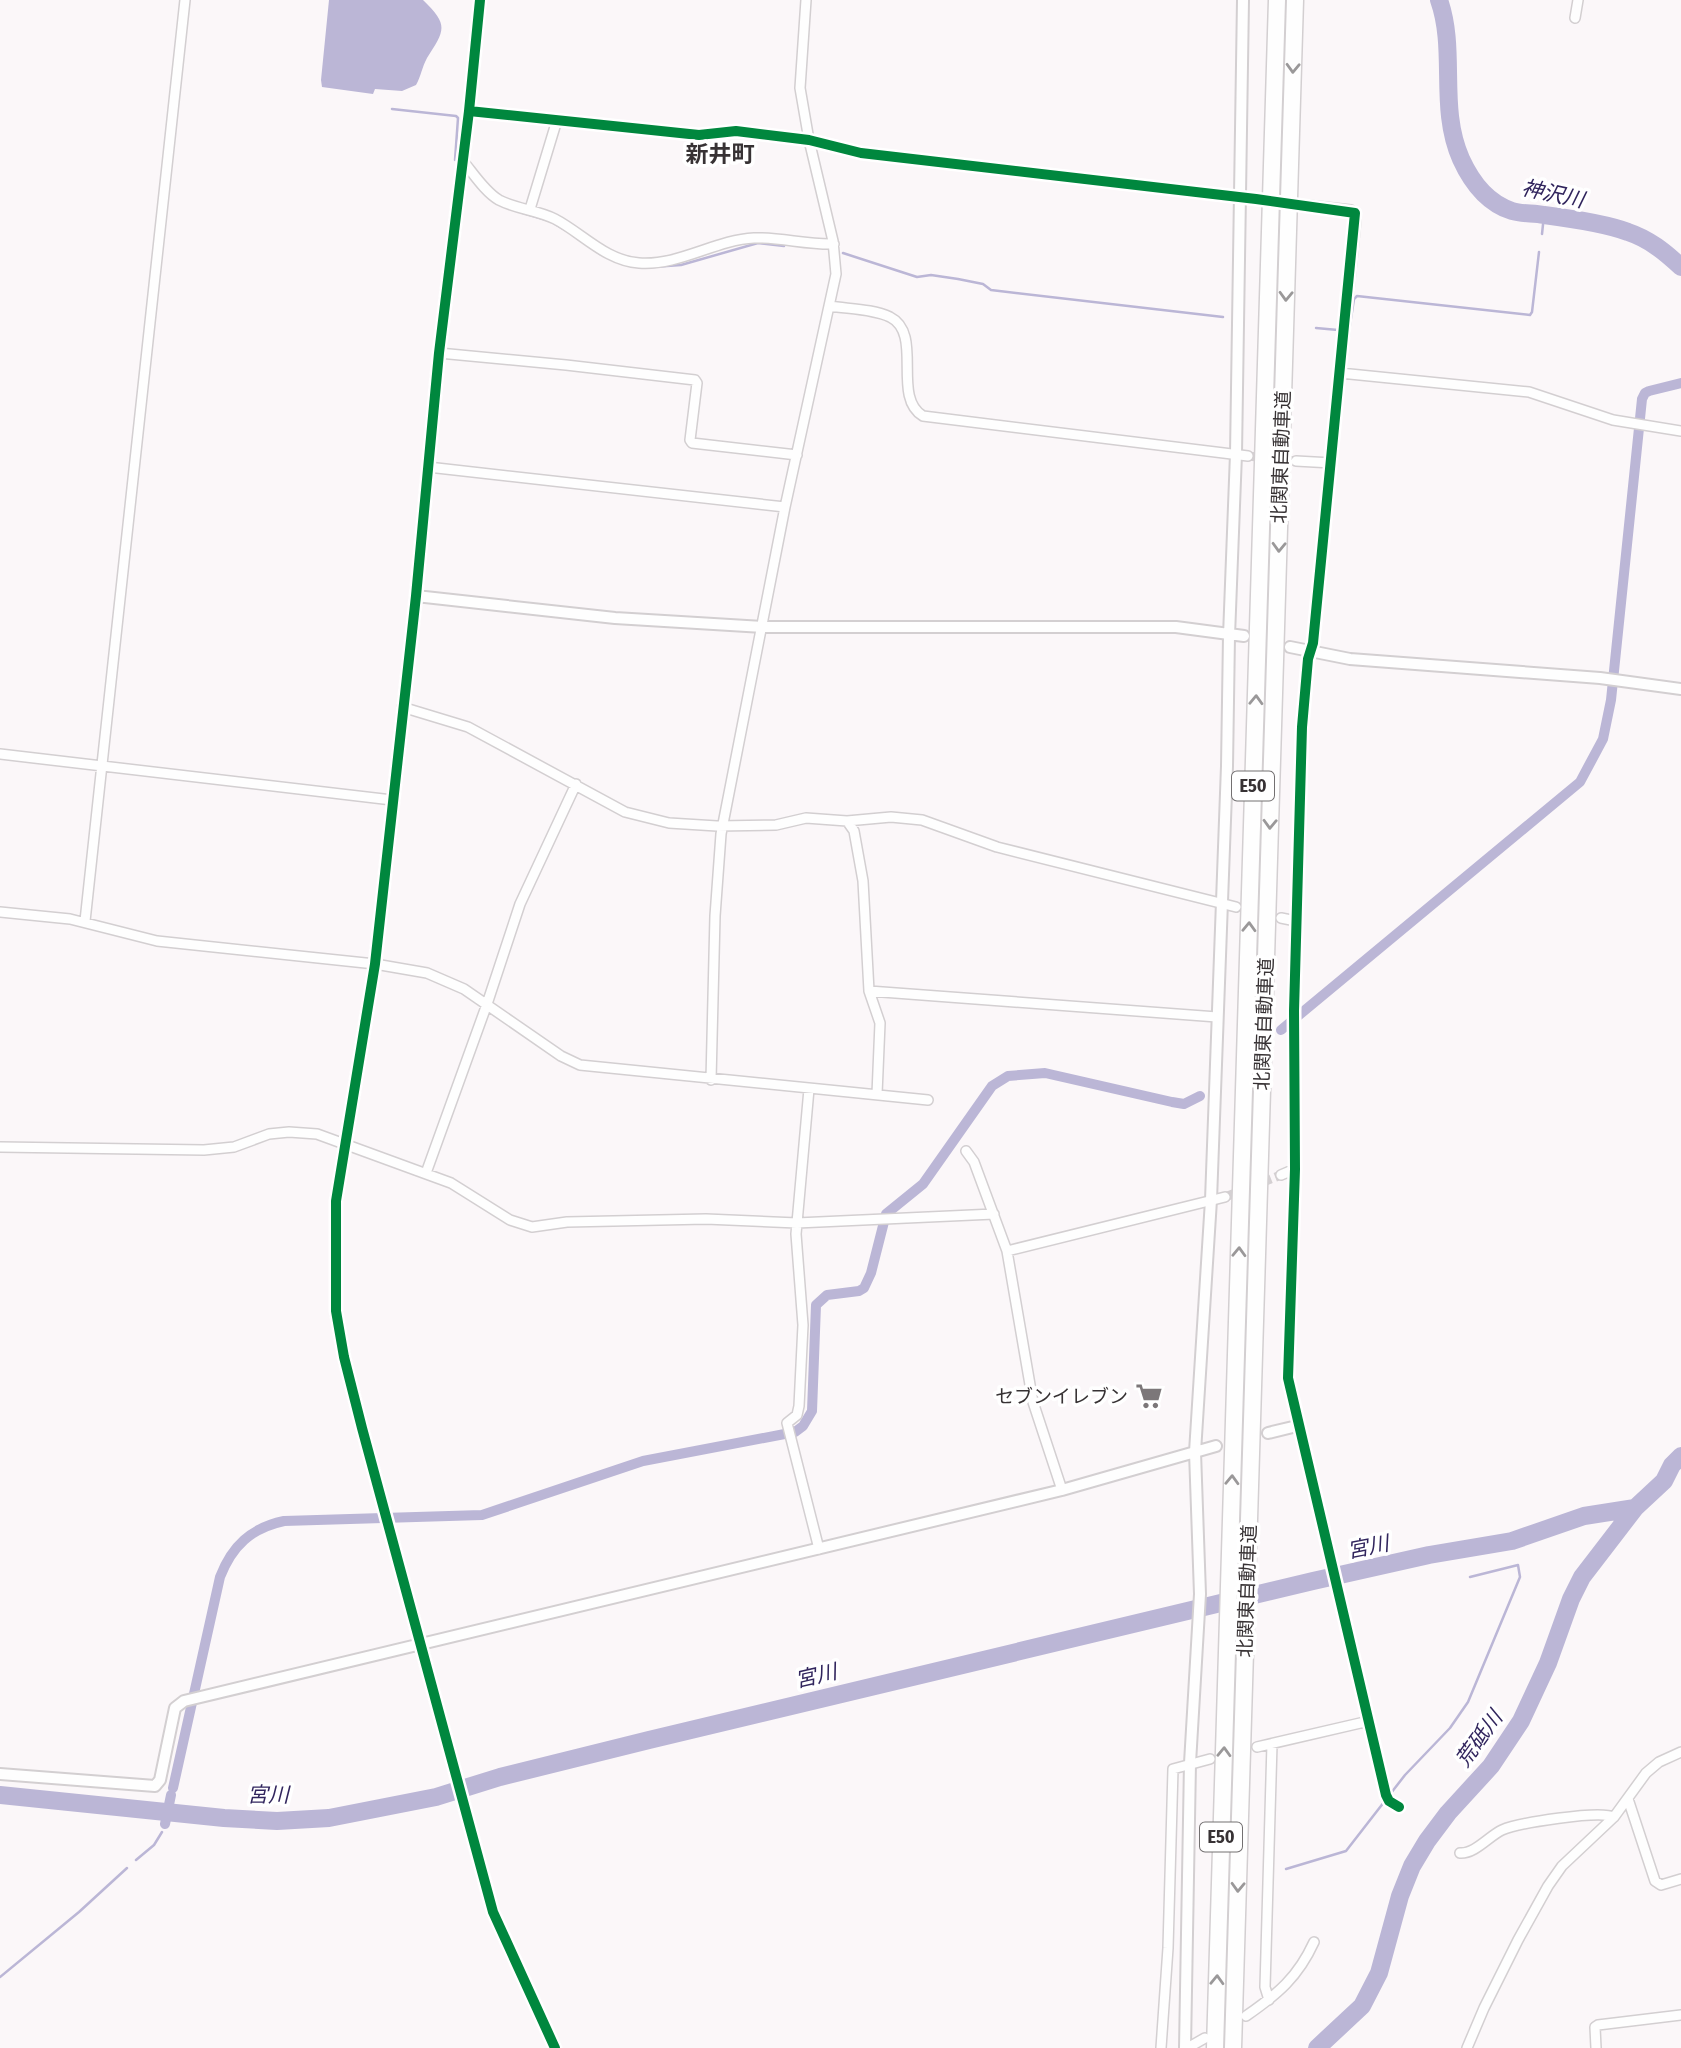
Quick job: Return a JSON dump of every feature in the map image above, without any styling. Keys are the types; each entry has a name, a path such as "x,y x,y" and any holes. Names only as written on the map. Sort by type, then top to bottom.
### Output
{"highway":[{"name":"北関東自動車道","path":"1210,2043 1229,1572 1278,0"},
{"name":"北関東自動車道","path":"1233,2044 1295,0"}],"street":[{"path":"85,921 186,0"},
{"path":"480,0 439,353 416,596 375,964 336,1201 336,1311 344,1356 386,1519 500,1930 555,2048"},
{"path":"711,1080 717,871 724,825 785,507 836,268 834,244 808,141 800,88 806,0"},
{"path":"1210,2043 1188,2047 1190,1763 1200,1627 1195,1452 1211,1200 1227,766 1236,454 1243,0"},
{"path":"1575,18 1578,0"},
{"path":"469,111 699,135 736,131 808,141 861,153 1256,199"},
{"path":"530,209 556,120"},
{"path":"463,160 498,199 555,219 600,249 639,263 669,260 707,251 726,243 754,238 834,244"},
{"path":"1306,205 1351,210 1356,215 1332,463 1302,727 1294,1012 1295,1169 1288,1378 1297,1426 1387,1798 1399,1807"},
{"path":"830,306 871,312 890,317 896,322 906,342 909,397 913,407 923,416 1248,456"},
{"path":"439,353 695,380 698,383 690,440 692,443 797,455"},
{"path":"1340,373 1529,392 1606,418 1681,431"},
{"path":"1296,461 1332,463"},
{"path":"428,467 785,507"},
{"path":"416,596 615,618 763,627 1176,627 1244,636"},
{"path":"1290,647 1365,660 1605,678 1681,690"},
{"path":"402,707 468,727 637,816 692,825 776,825 806,818 847,821 891,817 922,820 997,847 1236,907"},
{"path":"0,754 392,800"},
{"path":"426,1173 520,904 576,784"},
{"path":"847,821 854,831 863,881 869,991 880,1024 877,1094"},
{"path":"0,912 51,915 85,921 157,941 375,964 427,973 447,980 487,1004 561,1056 580,1065 928,1100"},
{"path":"1281,918 1296,922"},
{"path":"869,991 1217,1017"},
{"path":"809,1089 797,1223 803,1325 799,1406 797,1415 787,1423 819,1549"},
{"path":"0,1147 204,1150 234,1147 269,1134 317,1134 451,1183 510,1220 532,1227 567,1222 706,1219 797,1223 994,1214"},
{"path":"966,1151 974,1162 1007,1251 1033,1402 1062,1490"},
{"path":"1280,1175 1295,1169"},
{"path":"1007,1251 1225,1197"},
{"path":"1268,1433 1297,1426"},
{"path":"0,1774 155,1786 160,1780 175,1708 184,1701 1062,1490 1216,1446"},
{"path":"1257,1747 1369,1721"},
{"path":"1269,2000 1265,1987 1272,1744"},
{"path":"1467,2048 1484,2008 1548,1886 1562,1866 1614,1817 1646,1773 1659,1762 1681,1752"},
{"path":"1161,2048 1168,1948 1173,1769 1210,1759"},
{"path":"1628,1800 1655,1881 1661,1885 1681,1879"},
{"path":"1460,1853 1470,1852 1493,1834 1519,1825 1588,1815 1614,1817"},
{"path":"1246,2016 1269,2000 1299,1971 1314,1942"},
{"path":"1596,2048 1595,2027 1598,2025 1681,2015"}],"shaded area":[{"path":"329,0 423,0 437,16 442,28 416,85 402,91 375,89 373,94 322,87"}],"waterway":[{"name":"神沢川","path":"1439,0 1447,39 1450,119 1454,139 1465,167 1481,190 1495,203 1512,211 1587,222 1636,235 1656,246 1681,267"},
{"path":"392,109 456,116 455,160"},
{"path":"523,213 550,221 565,230"},
{"path":"1542,234 1544,215"},
{"path":"574,236 600,254"},
{"path":"653,267 681,265 758,243 784,246"},
{"path":"1316,328 1349,331 1354,299 1357,296 1530,315 1539,252"},
{"path":"843,253 917,277 931,275 958,279 983,284 991,290 1223,317"},
{"path":"1281,1030 1580,782 1603,739 1611,700 1642,399 1649,391 1681,383"},
{"path":"173,1788 220,1577 230,1556 252,1534 284,1521 482,1515 643,1461 795,1432 803,1426 812,1411 816,1305 827,1295 864,1288 871,1273 886,1214 923,1184 992,1086 1008,1076 1045,1073 1184,1104 1200,1096"},
{"name":"荒砥川","path":"1317,2048 1362,2006 1379,1973 1400,1896 1412,1866 1448,1813 1491,1766 1521,1721 1548,1663 1571,1599 1582,1577 1635,1508 1664,1481 1672,1465 1681,1456"},
{"name":"宮川","path":"0,1795 224,1818 277,1821 329,1818 436,1797 500,1777 649,1740 1313,1581 1429,1555 1512,1541 1584,1516 1635,1508"},
{"name":"宮川","path":"1512,1541 1513,1546"},
{"path":"1286,1869 1346,1851 1405,1775 1450,1728 1468,1702 1520,1577 1518,1565 1470,1577"},
{"name":"宮川","path":"165,1824 171,1795"},
{"path":"136,1860 154,1845 162,1832"},
{"path":"0,1977 79,1912 127,1868"}],"tunnel":[{"path":"1248,456 1296,461"},
{"path":"1225,1197 1281,1175"}],"cycle path":[{"path":"480,0 439,353 416,596 375,964 336,1201 336,1311 344,1357 362,1428 493,1912 555,2048"},
{"path":"469,111 699,135 736,131 809,140 861,153 1355,213 1313,643 1308,659 1302,727 1294,1011 1295,1169 1288,1378 1386,1795 1389,1801 1399,1807"}],"place":[{"name":"セブンイレブン","path":"1149,1396"}],"district":[{"name":"新井町","path":"720,154"}]}
